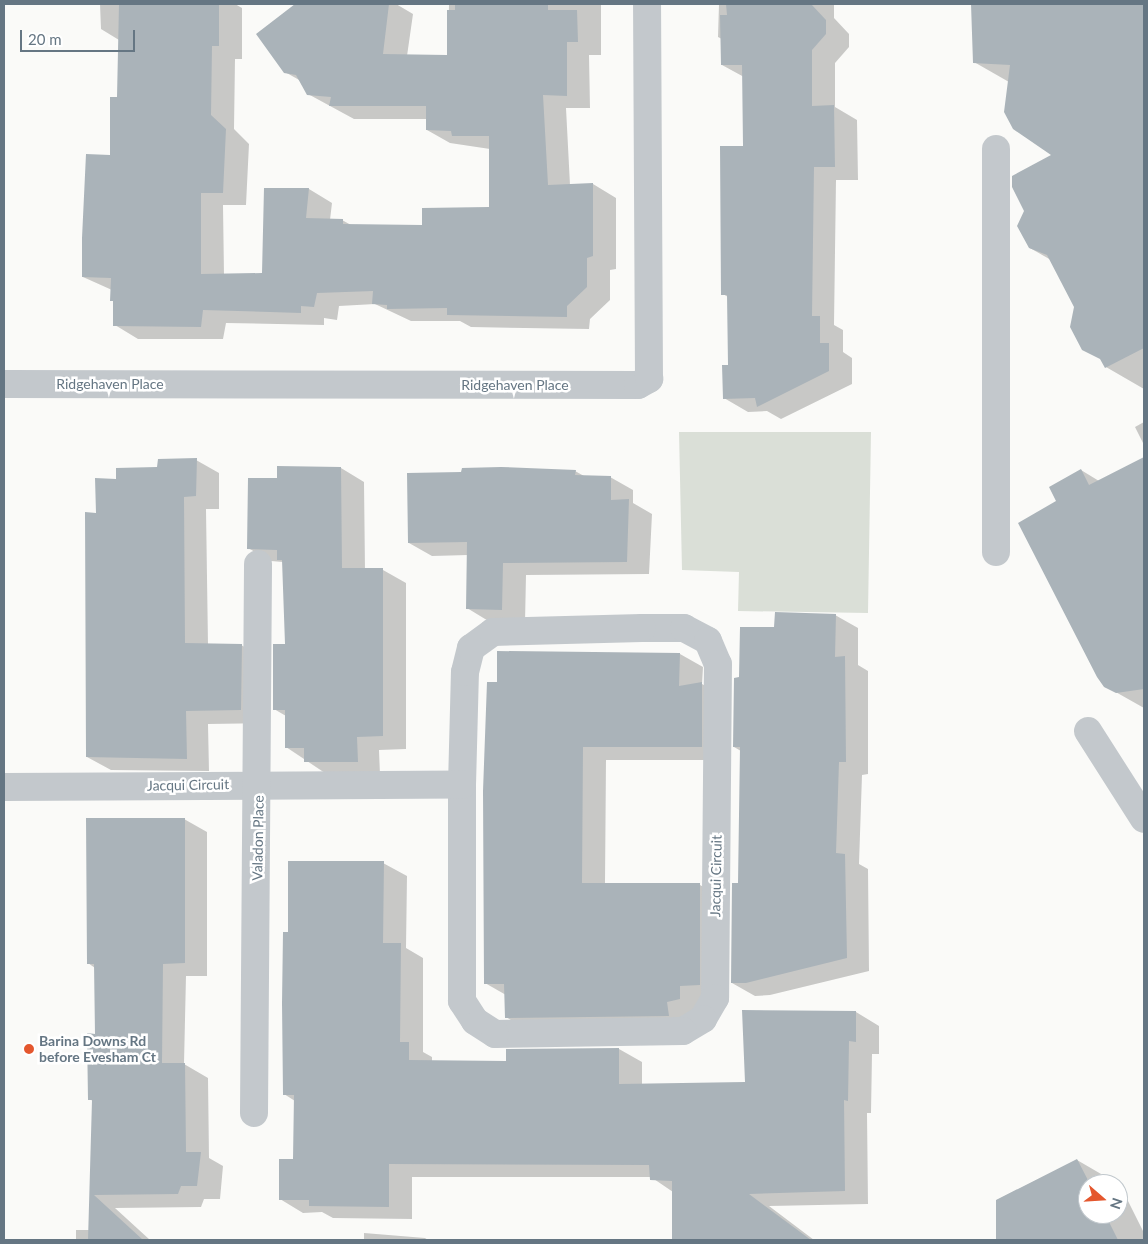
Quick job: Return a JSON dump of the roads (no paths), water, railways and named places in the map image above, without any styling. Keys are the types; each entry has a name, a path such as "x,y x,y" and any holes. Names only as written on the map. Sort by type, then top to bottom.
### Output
{"street":[{"name":"Ridgehaven Place","path":"4,384 638,385 649,379 647,4"},
{"path":"996,149 996,552"},
{"name":"Valadon Place","path":"254,1113 258,784 258,564"},
{"name":"Jacqui Circuit","path":"684,628 708,641 718,664 715,998 703,1019 683,1031 495,1034 475,1021 462,1000 462,785 465,672 471,648 493,632 684,628"},
{"path":"1088,731 1144,819"},
{"name":"Jacqui Circuit","path":"4,787 258,784 462,785"}],"place":[{"name":"Barina Downs Rd before Evesham Ct","path":"29,1049"}]}
